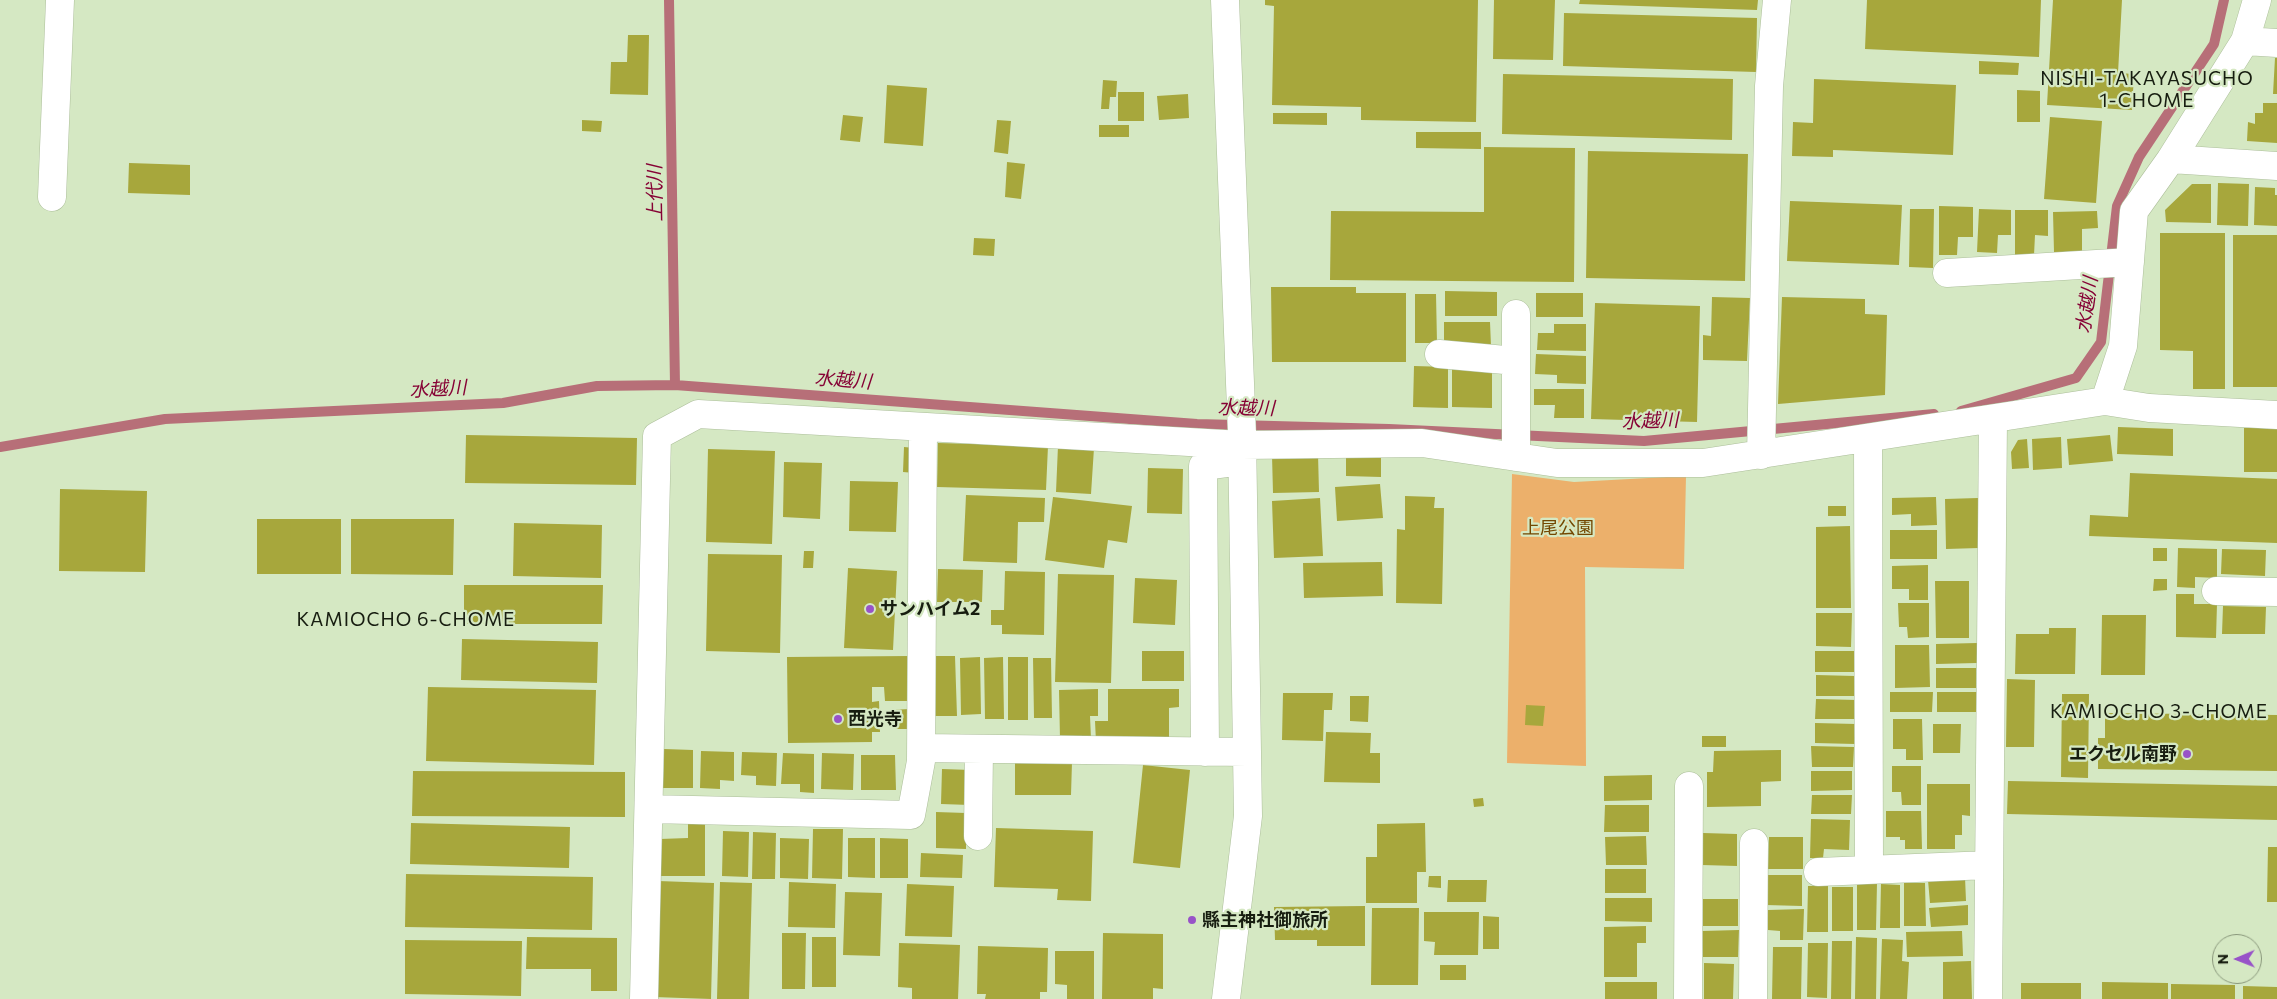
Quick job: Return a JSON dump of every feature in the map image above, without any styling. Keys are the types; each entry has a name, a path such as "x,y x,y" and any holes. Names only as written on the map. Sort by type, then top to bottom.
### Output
{"street":[{"path":"52,197 60,0"},
{"path":"1225,0 1242,438 1248,816 1226,999"},
{"path":"1761,436 1769,86 1777,0"},
{"path":"2105,401 2123,346 2115,263 2134,211 2171,159 2245,41 2258,0"},
{"path":"2245,41 2277,43"},
{"path":"2171,159 2277,166"},
{"path":"1946,273 2115,263"},
{"path":"1516,314 1516,441"},
{"path":"1438,354 1516,361"},
{"path":"644,999 657,436 698,414 923,427 1242,438 1422,443 1516,441 1558,463 1703,463 1761,436 1868,438 2105,401 2150,408 2277,415"},
{"path":"1988,999 1993,419"},
{"path":"649,808 911,815 922,761 923,427"},
{"path":"1206,752 1203,466 1242,438"},
{"path":"1868,438 1869,870"},
{"path":"2216,590 2277,592"},
{"path":"922,748 1247,752"},
{"path":"978,836 980,749"},
{"path":"1688,999 1689,786"},
{"path":"1753,999 1754,843"},
{"path":"1818,872 1989,865"}],"green space":[{"name":"上尾公園","path":"1512,474 1574,482 1686,476 1684,569 1585,567 1586,766 1507,763"}],"building":[{"path":"1265,0 1478,0 1476,122 1361,120 1361,107 1272,105 1274,6 1265,5"},
{"path":"1494,0 1555,0 1553,60 1493,59"},
{"path":"1580,0 1758,0 1757,10 1579,4"},
{"path":"1867,0 2041,0 2039,57 1865,49"},
{"path":"2053,0 2122,0 2118,73 2134,74 2132,110 2047,105"},
{"path":"1564,13 1757,18 1756,72 1563,66"},
{"path":"628,35 649,35 648,95 610,94 611,62 627,62"},
{"path":"2275,58 2277,58 2277,94 2273,94"},
{"path":"1979,61 2019,63 2018,75 1979,74"},
{"path":"1503,74 1733,79 1732,140 1502,134"},
{"path":"1814,79 1956,85 1953,155 1833,150 1833,157 1792,156 1793,122 1813,123"},
{"path":"1103,80 1117,81 1116,97 1110,97 1109,109 1101,109"},
{"path":"887,85 927,88 923,146 884,143"},
{"path":"2017,90 2040,91 2040,122 2017,122"},
{"path":"1118,92 1144,92 1144,121 1118,121"},
{"path":"1188,94 1189,118 1159,120 1157,96"},
{"path":"2263,103 2277,103 2277,143 2247,141 2248,122 2255,124 2255,113 2263,113"},
{"path":"1273,113 1327,113 1327,125 1273,124"},
{"path":"843,115 863,117 860,142 840,140"},
{"path":"2050,117 2102,121 2096,203 2044,199"},
{"path":"582,120 602,121 601,132 582,131"},
{"path":"997,120 1011,121 1008,154 994,152"},
{"path":"1099,125 1129,125 1129,137 1099,137"},
{"path":"1416,132 1481,132 1481,149 1416,148"},
{"path":"1484,147 1575,148 1574,282 1330,280 1331,211 1484,212"},
{"path":"1588,151 1748,154 1745,281 1586,278"},
{"path":"1007,162 1025,164 1021,199 1005,197"},
{"path":"129,163 190,165 190,195 128,193"},
{"path":"2218,183 2249,184 2248,226 2217,225"},
{"path":"2192,184 2211,184 2211,223 2166,222 2165,210"},
{"path":"2255,187 2275,188 2275,195 2277,195 2277,226 2254,225"},
{"path":"1790,201 1902,205 1899,265 1787,261"},
{"path":"1939,206 1973,207 1973,237 1958,237 1957,255 1939,255"},
{"path":"1910,209 1934,209 1933,268 1909,267"},
{"path":"1979,209 2011,210 2011,235 1998,235 1997,253 1977,252"},
{"path":"2015,210 2048,210 2048,236 2035,235 2034,255 2015,255"},
{"path":"2097,211 2098,228 2082,229 2082,252 2054,252 2053,212"},
{"path":"2160,233 2225,233 2225,389 2193,389 2193,351 2160,350"},
{"path":"2233,235 2277,235 2277,387 2233,387"},
{"path":"974,238 995,239 994,256 973,255"},
{"path":"1271,287 1356,287 1356,293 1406,293 1406,362 1272,362"},
{"path":"1445,291 1497,292 1497,316 1445,316"},
{"path":"1536,293 1583,293 1583,317 1536,317"},
{"path":"1415,294 1436,294 1437,343 1415,343"},
{"path":"1712,297 1750,298 1747,361 1703,360 1703,335 1711,336"},
{"path":"1782,297 1865,299 1865,314 1887,315 1885,395 1778,404"},
{"path":"1595,303 1700,306 1697,422 1591,419"},
{"path":"1444,322 1490,322 1491,346 1444,345"},
{"path":"1554,324 1586,324 1586,351 1537,350 1538,333 1554,333"},
{"path":"1536,354 1586,356 1586,384 1557,383 1557,375 1535,374"},
{"path":"1414,366 1448,367 1448,408 1413,407"},
{"path":"1452,369 1492,369 1492,408 1452,407"},
{"path":"1534,389 1584,389 1584,418 1554,418 1555,405 1534,405"},
{"path":"2118,427 2173,429 2173,456 2117,454"},
{"path":"2244,428 2277,428 2277,472 2244,472"},
{"path":"466,435 637,438 636,485 465,483"},
{"path":"2110,435 2113,461 2069,465 2067,439"},
{"path":"2061,437 2062,468 2033,470 2032,439"},
{"path":"2027,439 2029,468 2012,469 2011,452 2018,440"},
{"path":"938,443 1048,446 1046,490 937,487"},
{"path":"1058,446 1094,448 1091,494 1056,492"},
{"path":"904,447 915,448 915,473 903,472"},
{"path":"708,449 775,451 772,544 706,542"},
{"path":"1381,451 1381,477 1346,476 1346,452"},
{"path":"1318,454 1319,492 1273,493 1272,455"},
{"path":"784,462 822,463 820,519 783,517"},
{"path":"1148,468 1183,469 1182,514 1147,513"},
{"path":"2130,473 2277,479 2277,543 2089,536 2090,515 2128,517"},
{"path":"850,481 898,482 896,532 849,531"},
{"path":"1380,484 1383,518 1337,521 1335,487"},
{"path":"60,489 147,491 145,572 59,571"},
{"path":"966,495 1045,498 1044,522 1018,522 1017,563 963,561"},
{"path":"1405,496 1435,497 1434,508 1444,508 1442,604 1396,603 1397,529 1405,530"},
{"path":"1053,497 1132,506 1127,543 1108,540 1104,568 1045,560"},
{"path":"1936,497 1937,525 1911,526 1911,514 1892,515 1892,498"},
{"path":"1320,498 1323,556 1274,558 1272,501"},
{"path":"1978,498 1979,548 1946,549 1945,499"},
{"path":"1828,506 1846,506 1846,516 1828,516"},
{"path":"257,519 341,519 341,574 257,574"},
{"path":"351,519 454,519 453,575 351,574"},
{"path":"514,523 602,525 601,578 513,576"},
{"path":"1850,526 1851,608 1816,608 1816,527"},
{"path":"1890,530 1937,530 1937,559 1890,559"},
{"path":"2153,548 2167,548 2167,561 2153,561"},
{"path":"2178,548 2217,549 2217,578 2195,577 2195,588 2177,587"},
{"path":"2222,549 2266,550 2265,576 2221,574"},
{"path":"804,551 814,551 813,568 803,568"},
{"path":"708,554 782,555 780,653 706,651"},
{"path":"1382,562 1383,596 1304,598 1303,563"},
{"path":"1928,565 1928,600 1909,600 1909,589 1892,589 1892,566"},
{"name":"サンハイム2","path":"848,568 897,571 893,650 844,648"},
{"path":"938,569 983,570 982,602 937,602"},
{"path":"1005,571 1045,572 1044,635 1002,634 1002,625 991,625 991,610 1004,610"},
{"path":"1058,574 1114,575 1111,683 1055,682"},
{"path":"1135,578 1177,580 1175,625 1133,623"},
{"path":"2154,579 2167,579 2167,590 2153,591"},
{"path":"1935,581 1969,581 1969,638 1936,638"},
{"path":"464,585 603,585 602,624 464,624"},
{"path":"2176,594 2194,594 2194,604 2217,604 2216,638 2176,637"},
{"path":"1898,603 1929,603 1929,637 1908,638 1907,627 1899,627"},
{"path":"2223,606 2266,607 2265,634 2222,634"},
{"path":"1816,613 1852,613 1851,647 1816,646"},
{"path":"2102,615 2146,615 2145,675 2101,675"},
{"path":"2049,628 2076,628 2075,674 2015,674 2016,634 2049,634"},
{"path":"462,639 598,642 597,683 461,680"},
{"path":"1977,643 1977,663 1936,664 1936,644"},
{"path":"1895,645 1929,645 1930,687 1895,688"},
{"path":"1142,651 1184,651 1184,681 1142,681"},
{"path":"1815,651 1855,651 1856,672 1815,672"},
{"path":"910,656 910,701 885,701 884,687 872,687 872,702 879,701 880,732 872,732 872,742 788,743 787,657"},
{"path":"934,656 955,656 957,716 935,716"},
{"path":"980,657 981,714 961,715 960,658"},
{"path":"1003,657 1004,719 985,719 984,658"},
{"path":"1008,657 1028,657 1028,720 1008,720"},
{"path":"1033,658 1051,658 1052,718 1034,718"},
{"path":"1936,668 1976,668 1976,688 1936,688"},
{"path":"1816,675 1855,676 1855,696 1816,696"},
{"path":"2007,679 2035,680 2034,747 2006,747"},
{"path":"428,687 596,690 594,765 426,761"},
{"path":"1098,689 1098,716 1090,716 1091,739 1060,739 1059,690"},
{"path":"1108,689 1179,689 1179,707 1169,708 1169,742 1096,742 1095,721 1108,721"},
{"path":"1890,692 1933,692 1932,712 1890,712"},
{"path":"1937,692 1977,692 1977,712 1937,712"},
{"path":"1283,693 1333,693 1332,710 1324,710 1323,741 1282,740"},
{"path":"2062,694 2089,694 2088,778 2061,777"},
{"path":"1350,696 1369,696 1368,722 1350,721"},
{"path":"1816,699 1857,700 1857,719 1815,719"},
{"path":"1526,705 1545,706 1543,726 1525,725"},
{"path":"909,709 910,729 892,729 891,710"},
{"name":"エクセル南野","path":"2105,713 2277,715 2277,771 2098,769 2098,738 2105,738"},
{"path":"1893,719 1922,719 1923,760 1906,760 1906,749 1893,749"},
{"path":"1815,723 1856,724 1855,744 1815,743"},
{"path":"1933,724 1961,724 1960,753 1933,753"},
{"path":"1326,732 1371,733 1370,753 1380,753 1380,783 1324,782"},
{"path":"1702,736 1726,736 1726,747 1702,747"},
{"path":"1811,746 1854,747 1853,767 1812,767"},
{"path":"664,749 693,750 693,788 663,788"},
{"path":"1781,750 1781,781 1761,782 1761,806 1707,807 1707,772 1713,772 1714,751"},
{"path":"701,751 734,752 734,781 720,780 720,789 700,788"},
{"path":"742,752 777,753 776,786 756,785 756,776 741,775"},
{"path":"783,753 814,754 814,793 800,792 800,784 781,784"},
{"path":"822,753 854,754 853,790 821,789"},
{"path":"861,755 895,755 896,790 861,790"},
{"path":"1015,762 1072,762 1071,795 1015,795"},
{"path":"1143,765 1190,770 1180,868 1133,863"},
{"path":"1892,766 1921,766 1921,805 1902,805 1901,792 1892,792"},
{"path":"942,769 971,770 970,805 941,804"},
{"path":"413,771 625,772 625,817 412,816"},
{"path":"1811,771 1852,771 1852,790 1811,791"},
{"path":"1652,775 1652,800 1604,801 1604,776"},
{"path":"2008,781 2277,786 2277,820 2007,814"},
{"path":"1927,784 1970,784 1970,816 1962,815 1962,835 1955,835 1955,849 1927,849"},
{"path":"1812,795 1852,795 1851,814 1811,814"},
{"path":"1483,798 1484,806 1474,807 1473,799"},
{"path":"1605,805 1649,805 1649,832 1604,832"},
{"path":"1886,811 1921,811 1922,849 1905,849 1905,840 1900,840 1900,837 1886,837"},
{"path":"936,812 966,813 966,849 936,848"},
{"path":"1811,819 1850,820 1849,850 1824,849 1823,858 1810,858"},
{"path":"411,823 570,827 569,868 410,864"},
{"path":"1425,823 1426,872 1417,872 1417,903 1366,903 1366,857 1377,857 1377,824"},
{"path":"688,824 705,824 705,876 661,876 660,839 688,838"},
{"path":"996,828 1093,831 1091,901 1057,900 1058,889 994,887"},
{"path":"813,829 843,829 842,879 812,878"},
{"path":"723,831 749,832 748,877 722,876"},
{"path":"753,832 776,833 775,879 752,879"},
{"path":"1703,833 1737,834 1737,866 1702,865"},
{"path":"1646,836 1647,865 1606,865 1605,837"},
{"path":"1769,837 1803,837 1803,869 1768,869"},
{"path":"780,838 809,839 808,879 780,878"},
{"path":"848,838 875,838 875,878 848,877"},
{"path":"880,838 908,839 908,878 880,878"},
{"path":"2268,847 2277,847 2277,902 2267,902"},
{"path":"921,853 963,855 962,878 920,877"},
{"path":"1605,869 1646,869 1646,893 1605,893"},
{"path":"406,874 593,877 592,930 405,927"},
{"path":"1767,875 1802,875 1802,906 1766,905"},
{"path":"1429,876 1441,876 1441,888 1428,887"},
{"path":"1965,877 1966,901 1930,903 1928,880"},
{"path":"1448,880 1487,880 1486,902 1447,902"},
{"path":"658,881 714,883 711,999 654,997"},
{"path":"720,882 752,883 749,999 717,999"},
{"path":"789,882 836,884 835,928 788,927"},
{"path":"1857,883 1877,883 1876,930 1857,930"},
{"path":"1904,883 1925,883 1926,926 1904,926"},
{"path":"907,884 954,886 952,937 905,936"},
{"path":"1881,884 1900,885 1900,928 1880,928"},
{"path":"1808,886 1828,886 1828,932 1807,932"},
{"path":"1832,887 1853,887 1853,931 1832,931"},
{"path":"845,892 882,893 880,956 843,955"},
{"path":"1605,898 1652,898 1652,922 1605,921"},
{"path":"1703,899 1738,899 1738,926 1703,926"},
{"path":"1968,905 1968,925 1931,927 1929,908"},
{"path":"1365,906 1365,946 1317,946 1317,940 1275,940 1274,907"},
{"path":"1372,908 1419,908 1418,985 1371,985"},
{"path":"1804,909 1803,940 1780,940 1780,931 1768,930 1768,910"},
{"path":"1424,912 1479,912 1478,955 1434,955 1435,942 1424,941"},
{"path":"1483,916 1499,917 1499,949 1483,949"},
{"path":"1646,926 1646,943 1637,943 1637,977 1604,977 1604,927"},
{"path":"1739,930 1738,957 1703,957 1702,931"},
{"path":"1962,931 1963,956 1907,957 1906,932"},
{"path":"782,933 806,933 805,989 782,989"},
{"path":"1103,933 1163,934 1163,989 1153,988 1153,999 1102,999"},
{"path":"527,937 617,938 617,991 591,991 591,969 526,969"},
{"path":"812,937 836,937 836,987 812,987"},
{"path":"1856,937 1877,938 1876,999 1855,999"},
{"path":"1882,939 1903,940 1902,961 1909,962 1907,999 1880,999"},
{"path":"405,940 522,941 521,996 405,994"},
{"path":"1832,941 1852,941 1851,999 1831,999"},
{"path":"899,943 960,945 958,999 912,999 912,988 898,987"},
{"path":"1808,943 1828,943 1827,998 1807,997"},
{"path":"978,946 1048,948 1047,992 1040,992 1040,999 985,999 986,994 977,994"},
{"path":"1773,947 1802,947 1801,999 1772,999"},
{"path":"1055,951 1094,951 1094,999 1067,999 1067,985 1055,984"},
{"path":"1971,961 1972,999 1943,999 1943,962"},
{"path":"1704,963 1734,964 1733,999 1704,999"},
{"path":"1440,965 1466,965 1466,980 1440,980"},
{"path":"1605,982 1657,982 1657,999 1605,999"},
{"path":"2102,982 2168,983 2168,999 2102,999"},
{"path":"2021,983 2081,983 2081,999 2021,999"},
{"path":"2171,984 2235,985 2235,999 2171,999"},
{"path":"2243,986 2277,987 2277,999 2243,999"}],"waterway":[{"name":"上代川","path":"669,0 675,385"},
{"name":"水越川","path":"1961,411 2076,378 2101,342 2117,206 2139,157 2214,44 2224,0"},
{"name":"水越川","path":"0,447 165,419 503,403 597,386 675,385 1197,424 1389,429 1644,441 1934,414"}],"place":[{"name":"サンハイム2","path":"870,609"},
{"name":"西光寺","path":"838,719"},
{"name":"エクセル南野","path":"2187,754"},
{"name":"縣主神社御旅所","path":"1192,920"}],"district":[{"name":"NISHI-TAKAYASUCHO 1-CHOME","path":"2147,90"},
{"name":"KAMIOCHO 6-CHOME","path":"406,620"},
{"name":"KAMIOCHO 3-CHOME","path":"2159,712"}]}
